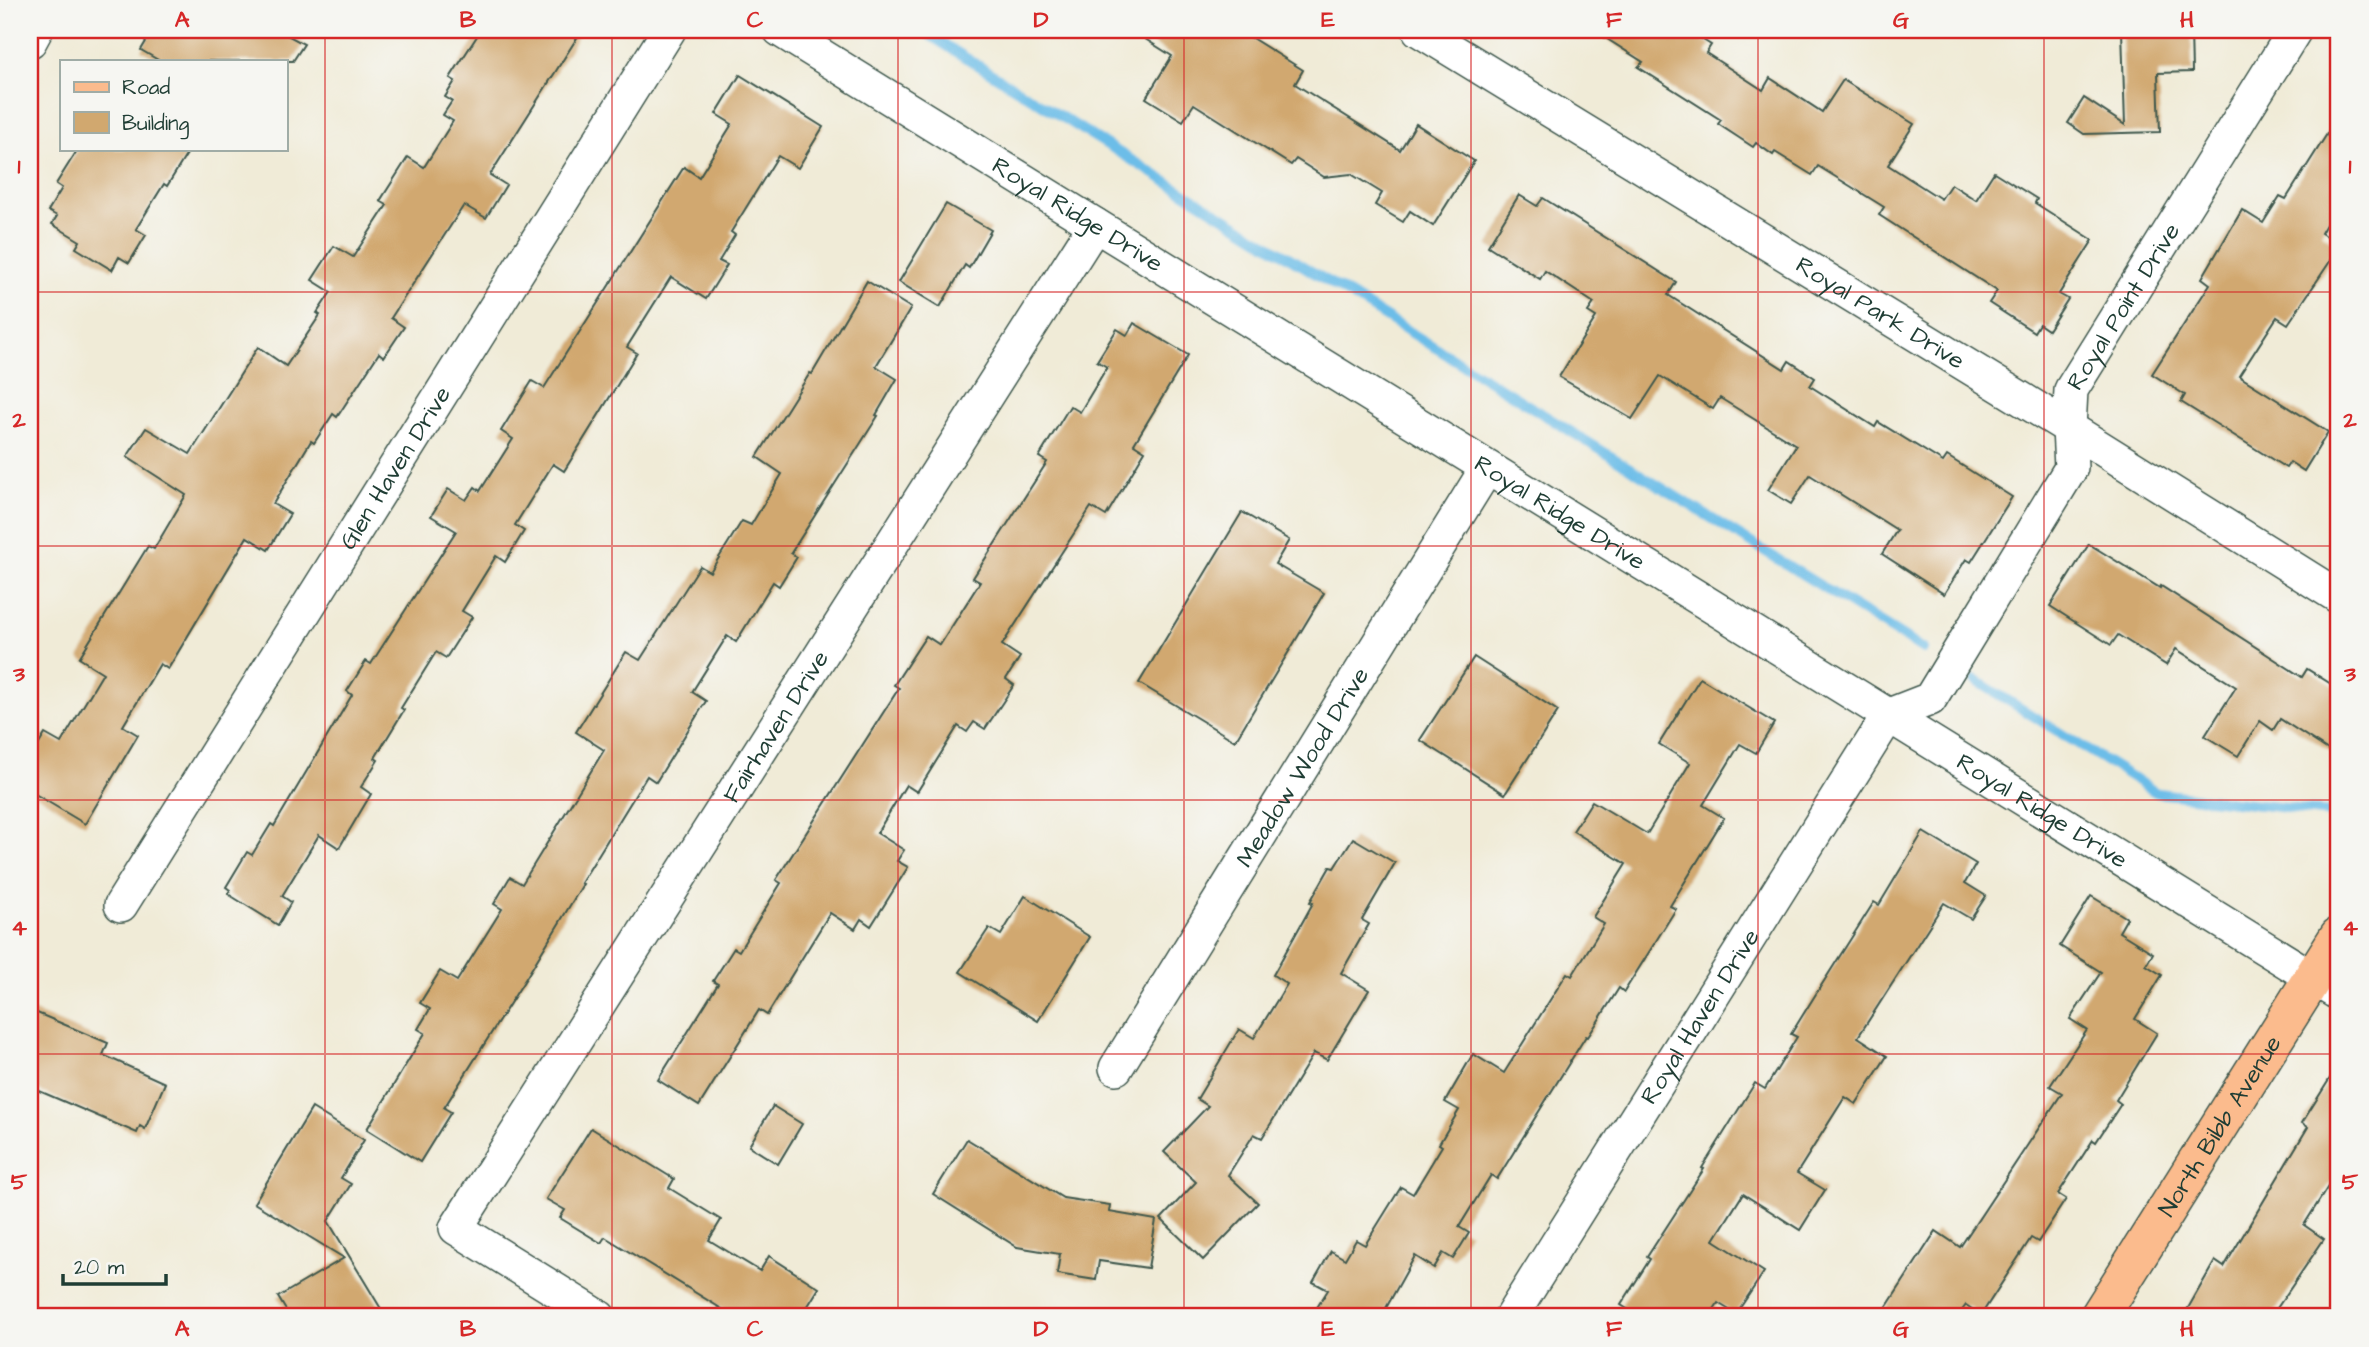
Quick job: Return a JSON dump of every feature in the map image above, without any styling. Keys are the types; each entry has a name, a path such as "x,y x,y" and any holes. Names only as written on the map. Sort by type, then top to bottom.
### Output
{"main road":[{"name":"North Bibb Avenue","path":"2099,1317 2326,986 2339,936"}],"street":[{"path":"30,41 36,30"},
{"name":"Glen Haven Drive","path":"121,905 669,30"},
{"name":"Royal Ridge Drive","path":"780,30 2326,986"},
{"name":"Royal Park Drive","path":"1419,30 2069,428 2339,597"},
{"name":"Royal Point Drive","path":"1889,716 1930,699 2071,468 2071,390 2295,30"},
{"name":"Fairhaven Drive","path":"599,1317 456,1228 1095,225"},
{"name":"Meadow Wood Drive","path":"1116,1068 1487,467"},
{"name":"Royal Haven Drive","path":"1511,1317 1889,716"}],"building":[{"path":"153,30 278,30 304,44 293,61 158,60 141,50"},
{"path":"481,30 582,30 490,175 506,185 486,218 464,205 391,318 404,327 384,357 379,353 337,417 333,414 314,443 311,441 273,504 290,514 268,550 247,537 168,669 160,664 123,726 138,735 85,824 30,791 30,759 45,734 61,743 103,673 79,658 148,546 154,549 186,495 127,457 146,428 190,454 258,347 286,366 320,315 317,313 331,292 312,280 334,246 353,257 387,205 380,201 408,157 424,167 453,121 443,115 452,101 445,97 455,81 450,78"},
{"path":"1131,30 1239,30 1303,70 1295,84 1400,150 1416,124 1474,161 1433,226 1410,211 1403,222 1375,205 1382,193 1351,174 1324,177 1296,159 1291,165 1194,104 1183,121 1146,98 1172,56"},
{"path":"1593,30 1687,30 1711,45 1706,53 1763,90 1770,78 1822,112 1843,80 1914,124 1888,165 1941,199 1951,184 1976,200 1994,172 2037,199 2035,203 2093,240 2059,294 2068,299 2048,330 2039,324 2034,332 1989,303 1997,291 1879,215 1884,207 1818,166 1812,175 1775,152 1773,155 1756,143 1753,147 1718,124 1721,120 1638,67 1643,62"},
{"path":"2122,30 2191,30 2192,72 2158,73 2160,132 2084,134 2068,123 2084,98 2125,125"},
{"path":"740,75 823,127 798,168 778,156 731,232 735,235 719,261 727,265 706,299 671,277 627,347 637,353 564,471 553,464 515,525 524,531 505,562 496,556 462,611 472,617 446,658 436,652 401,708 404,710 361,787 371,794 339,848 319,835 282,896 291,902 278,925 228,894 230,890 226,887 247,852 252,855 271,824 274,826 352,695 347,691 366,661 371,664 456,531 431,516 448,489 466,500 475,487 480,491 513,439 501,431 532,381 544,388 684,167 699,177 732,124 716,114"},
{"path":"2339,115 2339,202 2321,233 2339,245 2339,248 2288,324 2277,317 2239,376 2328,432 2304,471 2290,462 2286,468 2181,402 2185,395 2152,374 2210,284 2202,278 2242,210 2263,223 2280,196 2286,199"},
{"path":"77,150 189,150 136,229 146,235 129,263 119,257 112,270 76,248 80,241 52,224 57,216 48,211 62,188 56,184"},
{"path":"1519,195 1537,206 1543,198 1676,282 1668,295 1784,369 1789,361 1815,378 1810,386 1875,427 1878,422 1943,462 1947,456 2012,497 1971,562 1966,559 1944,594 1882,554 1897,530 1810,475 1791,504 1768,490 1796,445 1720,398 1713,409 1660,376 1632,419 1559,377 1596,317 1588,312 1594,303 1545,271 1540,279 1488,246"},
{"path":"946,204 991,230 969,268 965,265 940,307 899,282"},
{"path":"867,281 911,308 876,366 897,379 876,415 878,416 791,553 797,557 779,586 773,582 736,642 727,636 692,692 706,701 656,782 647,776 526,978 444,1108 451,1112 420,1162 367,1129 425,1033 418,1029 430,1009 420,1003 440,971 457,981 502,909 494,904 510,877 522,884 604,750 576,732 626,652 640,660 700,566 710,572 742,521 751,525 782,474 757,457 810,373 812,374"},
{"path":"1134,323 1188,355 1134,444 1145,451 1106,516 1091,507 1002,645 1020,657 1006,679 1014,685 985,729 974,722 967,732 958,726 917,792 906,785 877,833 904,850 897,861 908,867 871,926 861,919 855,929 830,913 767,1015 759,1010 699,1106 658,1080 718,984 713,981 734,948 739,951 781,883 776,880 899,688 894,685 926,636 940,645 980,582 973,578 1047,462 1039,457 1070,406 1080,412 1107,367 1097,361 1117,329 1127,335"},
{"path":"1242,512 1289,540 1275,564 1324,593 1235,741 1139,683"},
{"path":"2089,544 2160,588 2161,586 2302,677 2307,669 2339,689 2339,757 2280,719 2273,730 2260,721 2238,756 2205,736 2236,687 2176,649 2166,665 2118,635 2111,645 2050,606"},
{"path":"1474,657 1558,711 1505,794 1420,740"},
{"path":"1700,678 1774,723 1756,753 1740,744 1703,805 1724,818 1670,906 1676,909 1624,992 1619,988 1588,1037 1586,1036 1497,1179 1491,1175 1459,1227 1469,1233 1453,1259 1443,1253 1434,1268 1415,1256 1381,1317 1311,1317 1328,1290 1313,1282 1331,1251 1345,1259 1356,1240 1365,1245 1401,1187 1413,1194 1442,1146 1439,1144 1459,1110 1445,1102 1473,1054 1504,1073 1567,973 1572,976 1604,924 1593,917 1626,864 1573,831 1592,801 1647,834 1690,763 1659,744"},
{"path":"1923,832 1976,864 1965,883 1986,896 1971,919 1944,903 1858,1037 1887,1056 1856,1104 1845,1097 1797,1173 1825,1190 1800,1230 1743,1194 1714,1240 1764,1272 1736,1314 1718,1303 1709,1317 1640,1317 1621,1305 1650,1259 1647,1257 1755,1083 1765,1089 1797,1037 1791,1034 1874,902 1879,905"},
{"path":"1353,838 1395,863 1362,920 1369,924 1341,973 1369,990 1327,1060 1314,1053 1262,1138 1254,1134 1228,1175 1258,1203 1203,1260 1161,1219 1196,1182 1164,1152 1208,1106 1197,1099 1239,1029 1254,1038 1287,984 1273,975 1330,867 1334,868"},
{"path":"1025,896 1090,937 1038,1021 960,972 989,928 1001,935"},
{"path":"2091,896 2127,918 2119,932 2153,953 2146,965 2162,975 2135,1019 2157,1033 2116,1100 2121,1104 2096,1142 2093,1140 2058,1194 2066,1199 2038,1242 2031,1238 1981,1315 1966,1305 1957,1317 1880,1317 1936,1231 1960,1247 2062,1093 2050,1086 2087,1030 2070,1019 2101,972 2060,946"},
{"path":"30,1010 108,1043 103,1055 165,1083 145,1129 140,1126 137,1133 30,1087"},
{"path":"2339,1064 2339,1169 2304,1225 2324,1239 2271,1317 2183,1317 2215,1261 2224,1267 2308,1127 2302,1123"},
{"path":"773,1106 802,1124 778,1164 749,1146"},
{"path":"312,1108 364,1140 341,1178 351,1184 328,1221 386,1317 290,1317 278,1297 344,1258 254,1203"},
{"path":"591,1128 674,1179 669,1188 721,1220 709,1240 760,1271 769,1256 819,1288 801,1317 735,1317 605,1237 601,1243 560,1218 565,1210 546,1199"},
{"path":"967,1139 1063,1198 1110,1205 1109,1212 1156,1220 1148,1268 1099,1261 1096,1280 1057,1274 1060,1254 1017,1247 933,1194"}],"waterway":[{"path":"921,30 1923,649"},
{"path":"1975,680 2157,793 2339,814"}]}
